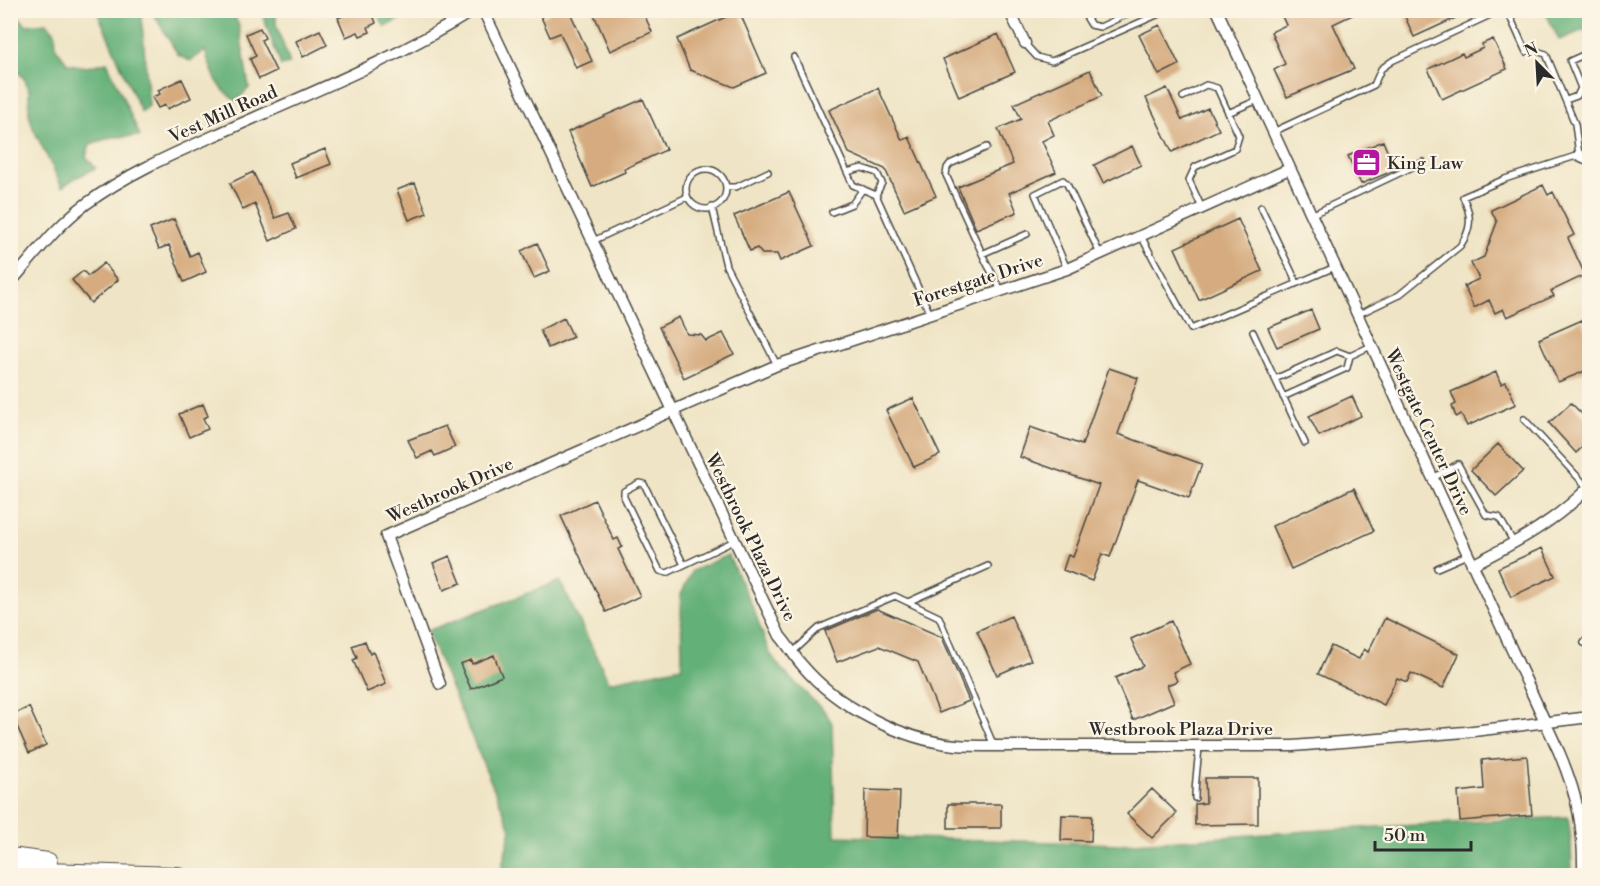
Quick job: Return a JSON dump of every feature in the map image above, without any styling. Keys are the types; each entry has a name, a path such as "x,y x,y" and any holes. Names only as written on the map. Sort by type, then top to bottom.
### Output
{"highway":[{"path":"10,856 121,873"},
{"path":"10,871 178,876"}],"street":[{"name":"Vest Mill Road","path":"10,283 54,234 84,205 115,183 158,161 386,60 436,34 474,10"},
{"name":"Westbrook Plaza Drive","path":"483,10 780,636 803,666 833,694 864,714 895,730 918,738 955,745 994,746 1293,746 1464,732 1590,717"},
{"path":"1009,10 1025,44"},
{"name":"Westgate Center Drive","path":"1216,10 1546,722 1576,796 1583,843 1583,876"},
{"path":"1579,155 1590,160"},
{"name":"Forestgate Drive","path":"672,410 777,365 1067,269 1289,169"},
{"name":"Westbrook Drive","path":"440,684 386,536 672,410"},
{"path":"1469,560 1514,543 1552,520 1589,487"}],"lane":[{"path":"1082,10 1091,25 1100,27 1136,10"},
{"path":"1025,44 1036,57 1052,61 1168,10"},
{"path":"1273,132 1374,85 1381,69 1392,61 1501,10"},
{"path":"1357,315 1399,296 1460,246 1467,236 1470,218 1463,197 1505,179 1579,155 1575,124 1546,54 1533,50 1526,52 1507,10"},
{"path":"1566,100 1577,96 1581,88 1570,61 1590,52"},
{"path":"794,57 853,185 876,195 930,314"},
{"path":"1183,97 1206,86 1217,88 1239,136 1235,149 1195,167 1189,180 1202,208"},
{"path":"1228,113 1258,100"},
{"path":"987,147 950,164 946,175 1001,290"},
{"path":"1311,215 1423,162"},
{"path":"705,168 718,172 726,187 725,196 712,207 703,209 697,207 687,197 686,184 693,172 705,168"},
{"path":"847,172 862,168 877,173 882,183 876,195"},
{"path":"726,187 736,187 768,172"},
{"path":"1067,269 1035,194 1063,180 1100,254"},
{"path":"832,212 852,204 863,189"},
{"path":"592,242 687,197"},
{"path":"712,207 726,266 777,365"},
{"path":"1261,207 1297,283"},
{"path":"982,254 1027,234"},
{"path":"1141,236 1191,329 1335,267"},
{"path":"1253,332 1305,443"},
{"path":"1275,379 1338,351 1350,356 1371,346"},
{"path":"1283,397 1347,368 1350,356"},
{"path":"1524,419 1589,487"},
{"path":"1432,478 1458,464 1485,515 1499,517 1514,543"},
{"path":"684,565 644,484 639,483 624,491 624,497 660,571 667,573 684,565 734,541"},
{"path":"1437,568 1469,560"},
{"path":"908,602 988,566"},
{"path":"793,652 819,628 895,596 908,602 939,617 994,746"},
{"path":"1584,643 1590,636"},
{"path":"1195,798 1195,774 1199,746"}],"green space":[{"path":"11,10 26,25 47,23 55,32 56,48 68,64 87,67 107,62 140,136 112,137 90,144 86,157 96,168 62,187 33,128 29,114 29,91 25,80 15,68 11,37"},
{"path":"97,11 141,11 149,106 141,112"},
{"path":"152,11 232,11 239,26 249,88 236,101 224,91 216,79 205,51 190,61 178,55"},
{"path":"261,11 276,11 276,24 290,64 281,66"},
{"path":"376,11 414,11 385,27"},
{"path":"1545,11 1589,11 1589,28 1559,40"},
{"path":"728,555 754,610 769,652 782,670 825,712 832,723 835,836 1120,844 1568,817 1572,875 500,875 511,829 427,631 560,581 609,682 682,667 681,595 692,571"}],"building":[{"path":"358,10 371,10 376,23 368,27 370,32 360,36 358,32 346,37 338,18"},
{"path":"547,10 569,10 592,61 576,68 560,33 550,37 541,17 549,14"},
{"path":"592,10 642,10 652,32 610,51"},
{"path":"1279,10 1363,10 1333,24 1354,69 1287,97 1274,70 1285,64 1271,32 1286,25"},
{"path":"1402,10 1473,10 1414,37"},
{"path":"739,11 766,73 734,87 690,70 677,39"},
{"path":"1160,25 1179,65 1159,75 1139,35"},
{"path":"260,28 265,38 261,40 276,71 259,79 250,59 256,56 246,34"},
{"path":"320,30 327,45 303,57 296,41"},
{"path":"998,34 1015,72 959,97 943,59"},
{"path":"1493,39 1507,69 1442,99 1428,69 1462,53 1464,57 1483,48 1482,44"},
{"path":"1090,70 1102,96 1048,121 1054,135 1042,141 1056,172 1009,193 1017,212 976,229 958,187 1013,164 998,129 1021,119 1014,104"},
{"path":"182,79 191,98 167,109 165,105 158,108 152,97 160,94 158,90"},
{"path":"878,88 902,140 909,137 936,196 904,210 885,169 849,153 829,110"},
{"path":"1167,88 1182,120 1208,108 1219,130 1172,152 1146,98"},
{"path":"643,99 666,150 592,187 568,132"},
{"path":"1383,141 1395,170 1361,184 1348,156"},
{"path":"1132,146 1141,165 1103,183 1094,165"},
{"path":"325,149 331,164 296,178 290,163"},
{"path":"253,172 275,218 289,213 296,229 270,241 255,204 243,210 230,183"},
{"path":"415,183 427,213 409,220 397,190"},
{"path":"1543,185 1548,195 1553,192 1574,235 1568,238 1585,275 1551,291 1554,296 1507,317 1503,309 1495,313 1489,300 1474,308 1464,286 1479,279 1471,263 1484,257 1497,222 1491,210"},
{"path":"789,192 814,246 780,261 777,254 762,254 757,248 750,251 734,216"},
{"path":"174,219 190,256 198,252 206,272 184,282 169,245 159,249 150,229"},
{"path":"1238,219 1262,271 1199,300 1175,248"},
{"path":"537,243 550,271 534,278 521,251"},
{"path":"104,263 118,280 91,303 72,280 83,271 88,276"},
{"path":"1311,310 1319,329 1277,347 1268,328"},
{"path":"679,317 687,334 701,335 706,341 723,333 734,354 684,378 659,327"},
{"path":"564,318 573,337 548,348 540,330"},
{"path":"1582,320 1590,336 1590,369 1558,382 1539,339"},
{"path":"1109,368 1138,378 1118,434 1202,464 1189,498 1138,480 1110,557 1102,554 1092,581 1063,570 1068,555 1073,557 1099,485 1020,457 1030,427 1082,445"},
{"path":"1496,372 1501,384 1506,382 1516,404 1467,426 1461,414 1456,417 1452,406 1456,404 1451,392"},
{"path":"1352,396 1361,416 1319,436 1309,416"},
{"path":"913,398 940,455 914,467 886,410"},
{"path":"1571,403 1590,422 1590,440 1576,453 1549,423"},
{"path":"203,404 208,416 203,418 208,429 189,437 179,414"},
{"path":"445,426 455,447 435,456 432,451 417,458 408,440"},
{"path":"1498,444 1523,471 1496,496 1471,470"},
{"path":"1354,488 1374,531 1291,569 1272,526"},
{"path":"595,500 614,540 618,538 622,547 618,549 640,596 606,612 561,516"},
{"path":"1542,548 1555,576 1511,597 1498,568"},
{"path":"450,556 461,583 444,590 433,563"},
{"path":"877,609 942,637 969,701 939,713 918,662 879,646 837,662 825,631"},
{"path":"1011,616 1031,660 997,675 977,631"},
{"path":"1385,618 1459,654 1443,688 1411,673 1407,682 1397,678 1384,705 1318,674 1331,646 1359,659 1364,649 1368,652"},
{"path":"1171,621 1190,664 1173,672 1177,681 1167,685 1174,702 1133,720 1115,678 1143,666 1131,639"},
{"path":"365,641 370,654 373,652 386,684 367,692 353,660 357,658 352,646"},
{"path":"494,655 502,676 471,689 460,664 471,660 472,664"},
{"path":"29,707 46,745 29,753 12,715"},
{"path":"1527,756 1532,815 1460,821 1458,792 1484,789 1482,760"},
{"path":"1205,778 1258,778 1258,824 1195,825 1195,804 1206,803"},
{"path":"1152,789 1177,813 1152,838 1127,814"},
{"path":"865,790 900,791 898,838 864,837"},
{"path":"948,804 1001,804 1001,828 948,828"},
{"path":"1062,815 1092,816 1091,841 1061,840"}],"place":[{"name":"King Law","path":"1366,163"}]}
